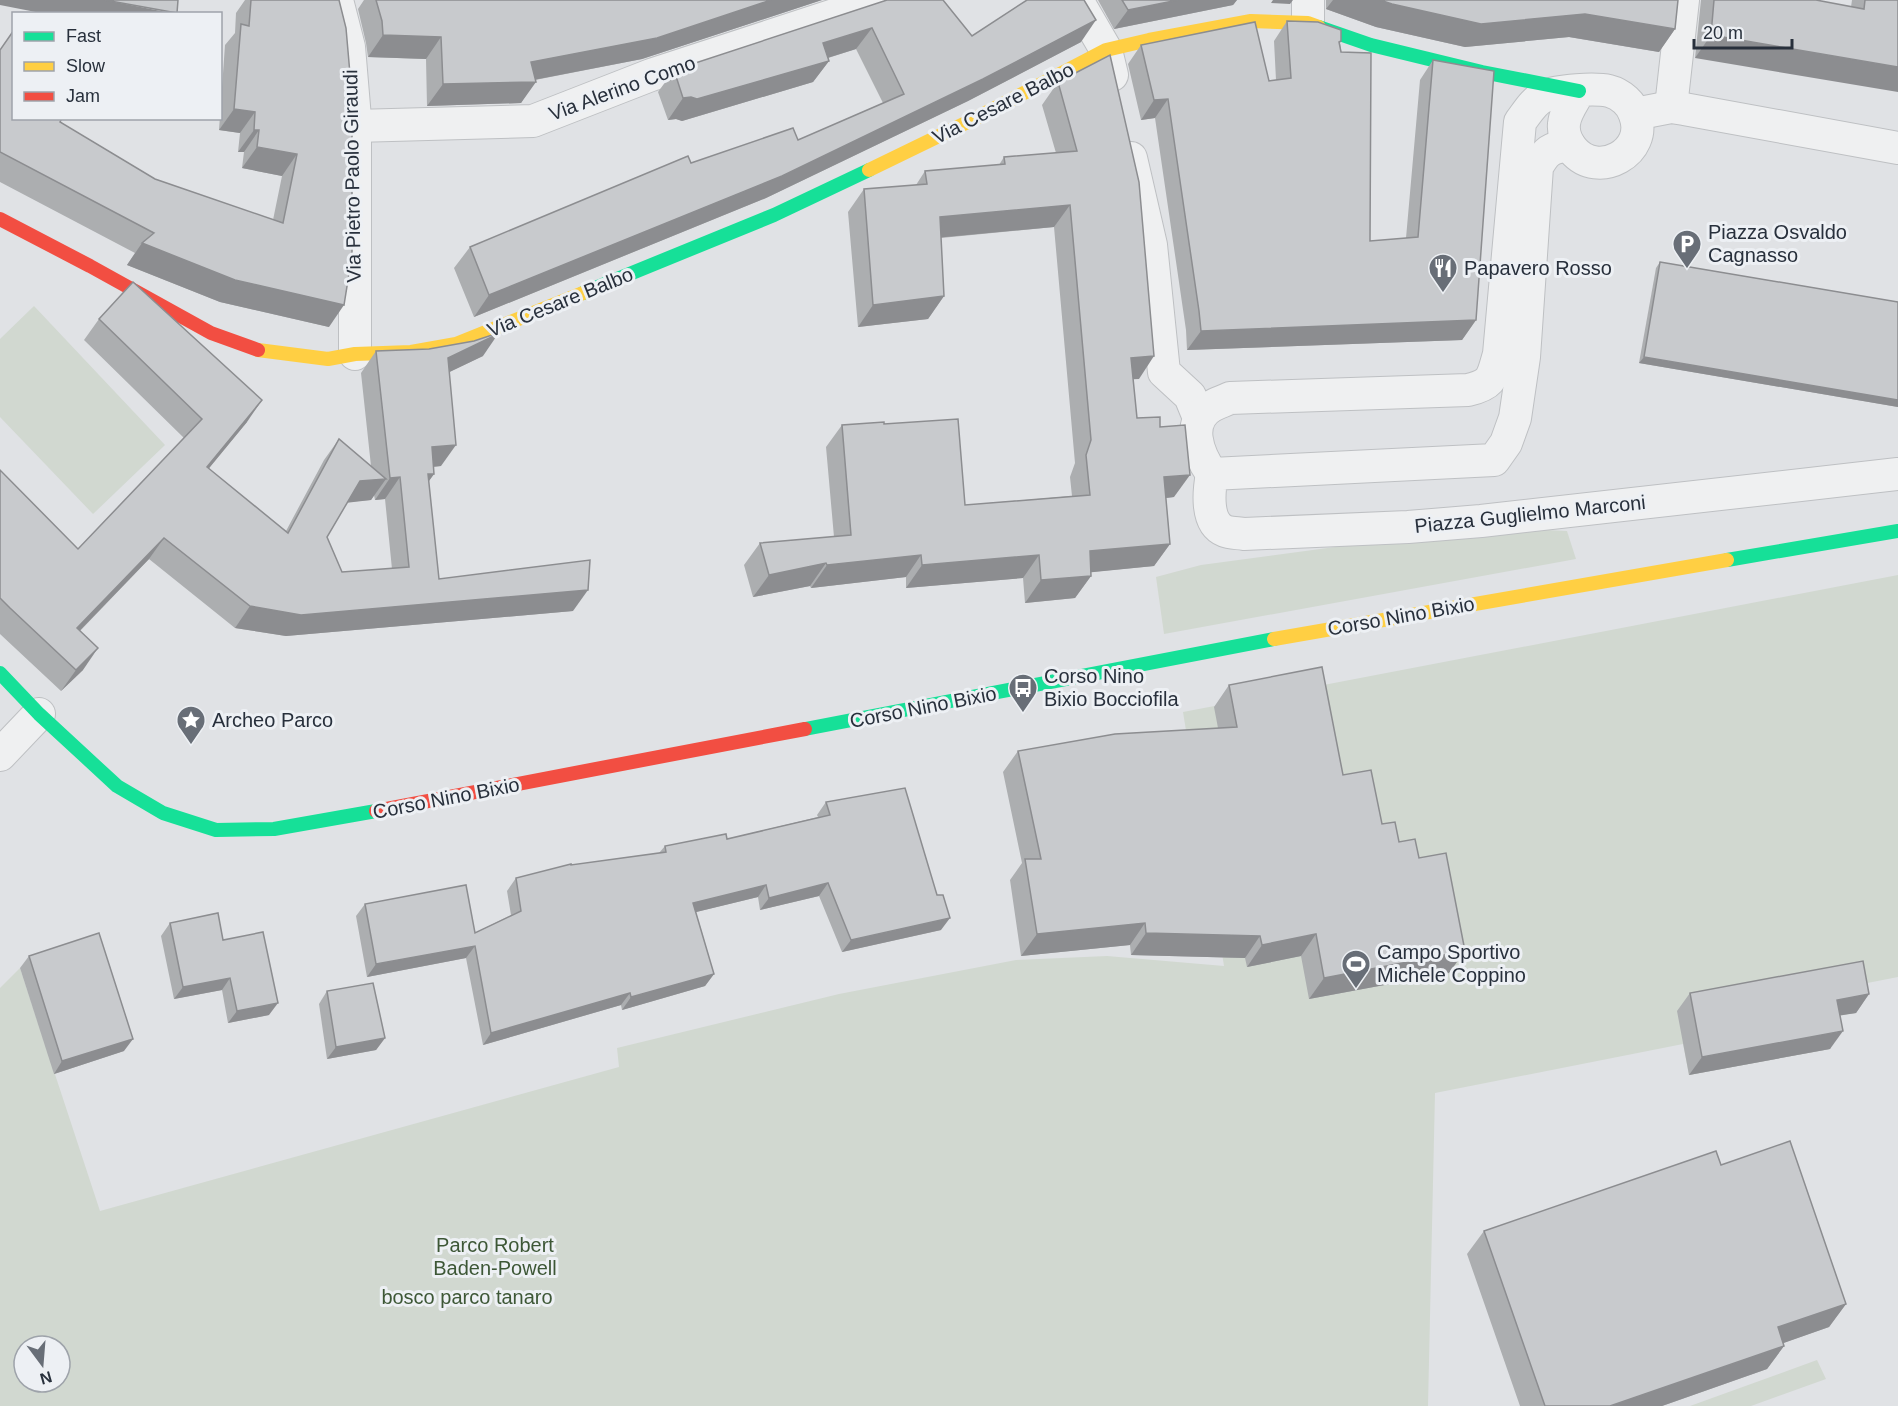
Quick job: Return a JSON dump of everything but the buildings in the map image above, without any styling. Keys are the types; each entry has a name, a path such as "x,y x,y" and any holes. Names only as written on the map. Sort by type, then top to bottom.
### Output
{"main road":[{"name":"Via Cesare Balbo","path":"0,219 211,333 262,352 328,359 355,354 411,352 456,344 488,332 774,215 966,123 1106,50 1149,40 1308,11 1371,45 1482,72 1580,91"},
{"name":"Corso Nino Bixio","path":"0,673 39,714 117,786 163,813 216,830 274,829 331,820 1345,625 1898,531"}],"street":[{"name":"Via Pietro Paolo Giraudi","path":"337,0 349,47 355,126 355,354"},
{"name":"Via Alerino Como","path":"355,126 533,121 651,75 880,0"},
{"path":"1077,0 1106,50 1151,245 1164,372 1190,396 1199,418"},
{"path":"1671,107 1683,0"},
{"path":"1569,145 1553,148 1543,156 1537,168 1524,357 1515,418 1506,443 1494,460 1212,474 1202,461 1196,430 1199,418 1210,407 1230,398 1467,390 1483,386 1493,376 1499,354 1520,122 1530,108 1544,96 1561,91 1580,91 1609,91 1629,103 1638,124 1637,134 1627,152 1619,159 1609,163 1598,164 1586,161 1576,154 1565,135 1564,124 1566,113 1580,91"},
{"path":"1635,114 1671,107 1898,148"},
{"name":"Piazza Guglielmo Marconi","path":"1212,474 1209,492 1211,513 1216,524 1224,531 1244,534 1408,527 1481,521 1898,474"},
{"path":"0,755 39,714"}],"green space":[{"path":"34,306 165,445 93,514 0,417 0,339"},
{"path":"1483,527 1567,531 1576,559 1164,634 1156,577 1201,565"},
{"name":"Campo Sportivo Michele Coppino","path":"1898,575 1898,977 1852,986 1856,1013 1825,1018 1830,1049 1689,1075 1683,1044 1435,1093 1428,1406 0,1406 0,988 20,968 100,1211 619,1067 617,1048 839,994 1016,960 1107,956 1224,966 1183,712"},
{"path":"1817,1360 1826,1379 1751,1406 1690,1406"}],"traffic: fast":[{"path":"1319,27 1371,45 1482,72 1579,91"},
{"path":"583,293 774,215 869,170"},
{"path":"1727,560 1898,531"},
{"path":"805,729 1274,639"},
{"path":"0,673 39,714 117,786 163,813 216,830 274,829 376,811"}],"traffic: slow":[{"path":"869,170 976,118 1106,50 1251,21 1308,23 1319,27"},
{"path":"258,350 328,359 355,354 411,352 456,344 583,293"},
{"path":"1274,639 1727,560"}],"traffic: jam":[{"path":"0,219 211,333 258,350"},
{"path":"376,811 805,729"}],"place":[{"name":"Piazza Osvaldo Cagnasso","path":"1687,270"},
{"name":"Papavero Rosso","path":"1443,294"},
{"name":"Corso Nino Bixio Bocciofila","path":"1023,714"},
{"name":"Archeo Parco","path":"191,746"},
{"name":"Campo Sportivo Michele Coppino","path":"1356,990"}],"park label":[{"name":"Parco Robert Baden-Powell","path":"495,1256"},
{"name":"bosco parco tanaro","path":"467,1297"}]}
